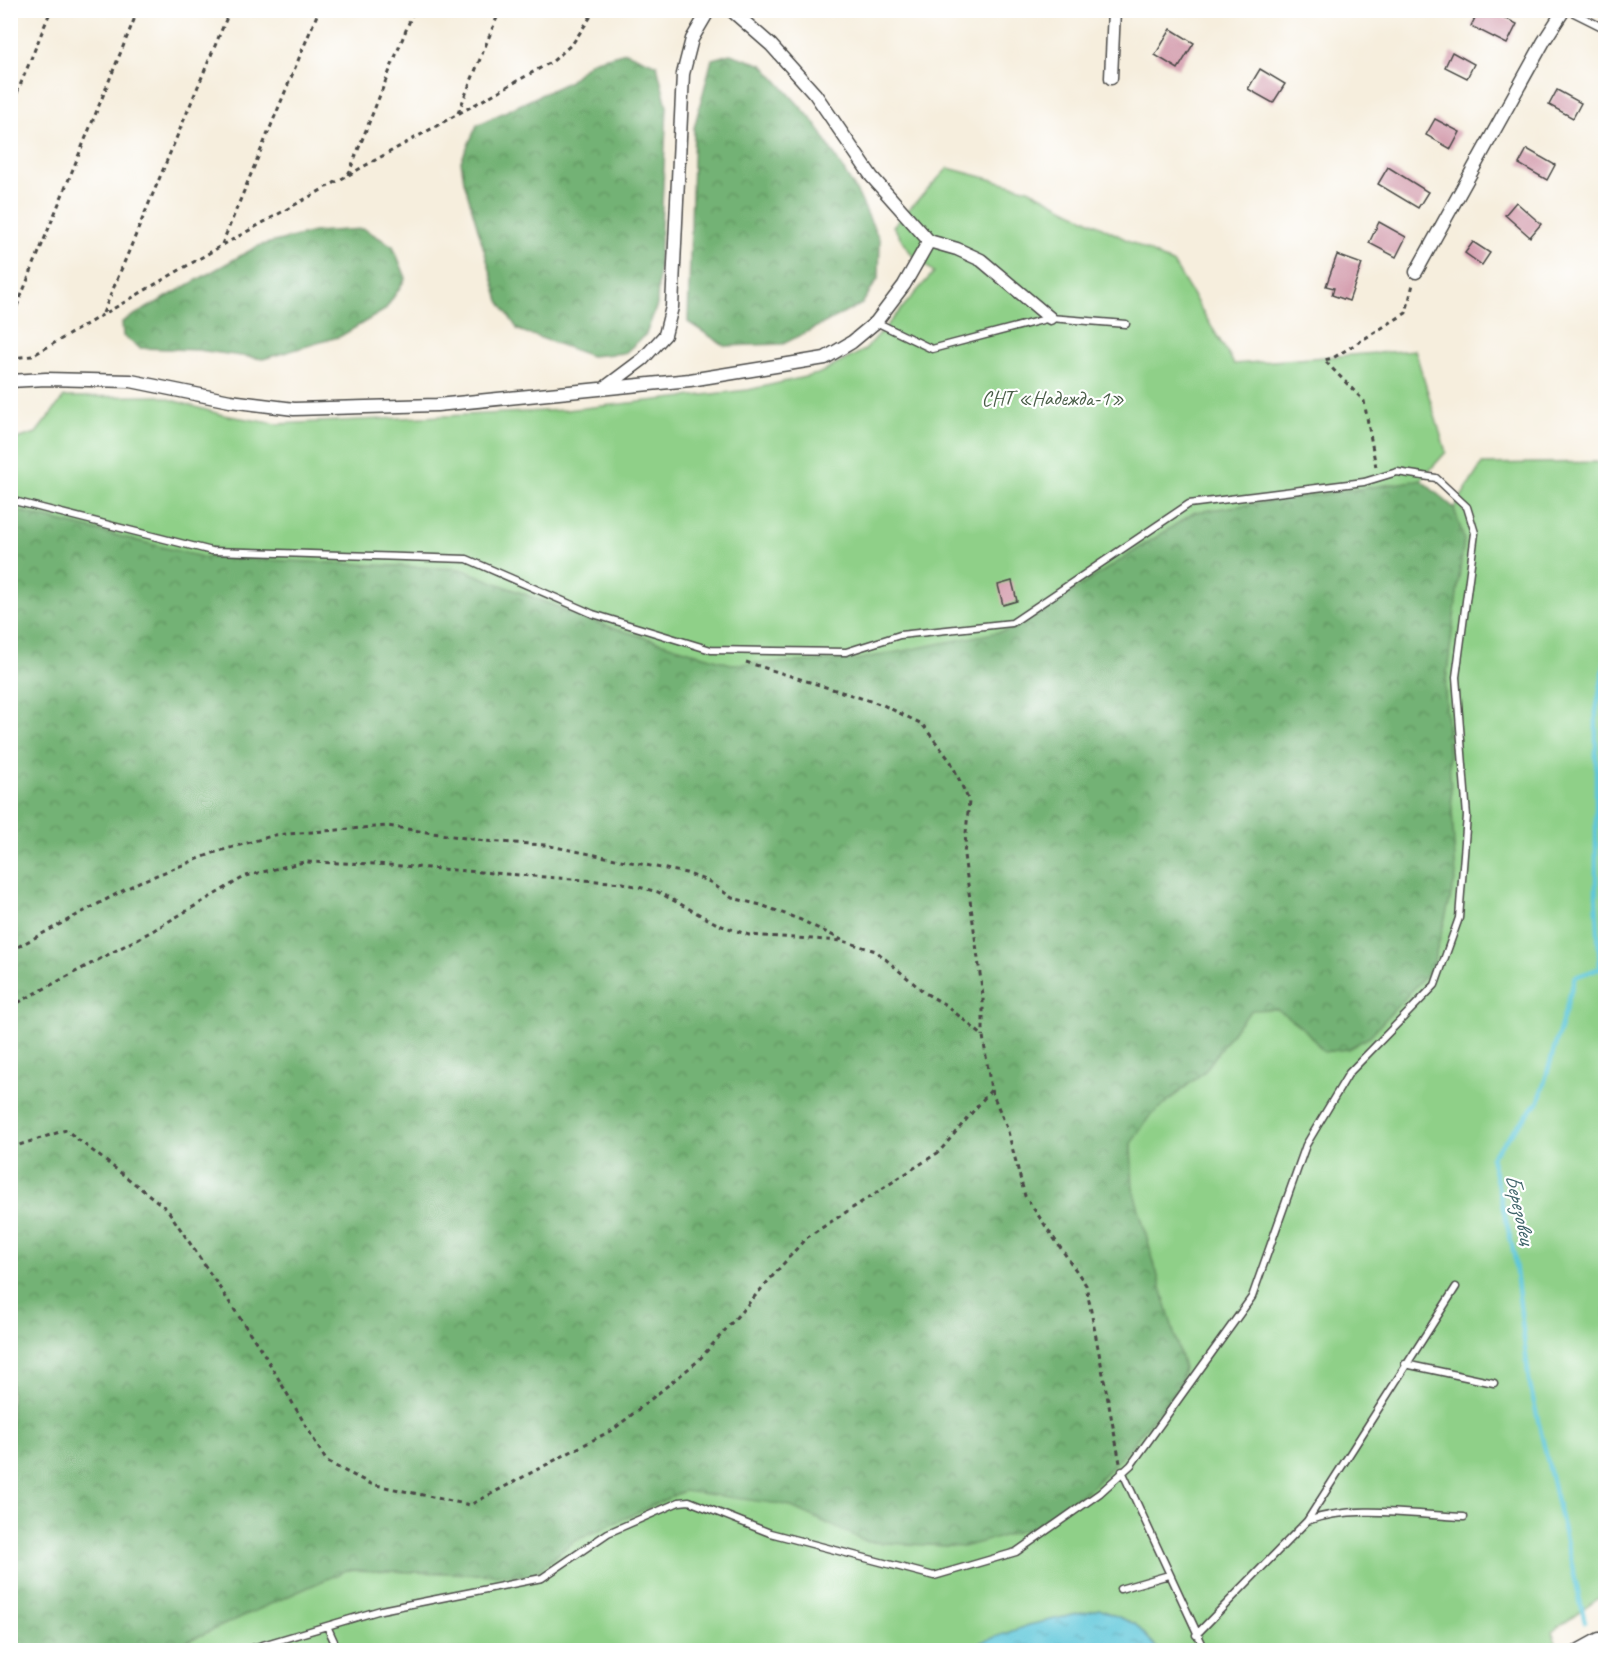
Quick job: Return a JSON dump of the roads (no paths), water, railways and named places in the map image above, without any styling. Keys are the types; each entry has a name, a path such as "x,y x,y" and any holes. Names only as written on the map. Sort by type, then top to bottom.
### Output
{"street":[{"path":"604,388 636,365 665,335 672,307 683,74 692,39 709,10"},
{"path":"731,10 771,45 815,94 872,177 929,241 957,249 981,260 1050,318"},
{"path":"1111,78 1114,10"},
{"path":"1416,272 1566,10"},
{"path":"10,381 46,379 131,381 230,401 294,409 436,405 690,380 825,358 852,342 876,322 904,285 929,241"},
{"path":"1579,1650 1599,1639 1605,1639"}],"lane":[{"path":"1566,10 1605,29"},
{"path":"876,322 932,348 1050,318 1126,324"},
{"path":"10,500 212,550 466,559 592,614 711,650 846,652 900,635 1012,623 1189,504 1378,478 1397,472 1436,478 1467,507 1475,533 1456,677 1467,816 1459,918 1435,985 1349,1073 1306,1145 1252,1297 1131,1465 1100,1493 1016,1552 934,1576 770,1533 702,1505 689,1501 679,1502 608,1533 542,1578 381,1610 246,1650"},
{"path":"1196,1635 1307,1521 1456,1287"},
{"path":"1405,1364 1494,1383"},
{"path":"1122,1472 1196,1635 1205,1650"},
{"path":"1307,1521 1325,1514 1346,1512 1464,1517"},
{"path":"1120,1589 1169,1575"},
{"path":"327,1626 338,1650"}],"water":[{"path":"1099,1609 1135,1624 1159,1650 972,1650 976,1644 1029,1625"}],"waterway":[{"name":"Березовец","path":"1585,1622 1529,1381 1514,1254 1491,1157 1539,1101 1575,977 1600,968 1596,895 1596,712 1606,658"}],"park label":[{"name":"СНТ «Надежда-1»","path":"1053,398"}]}
